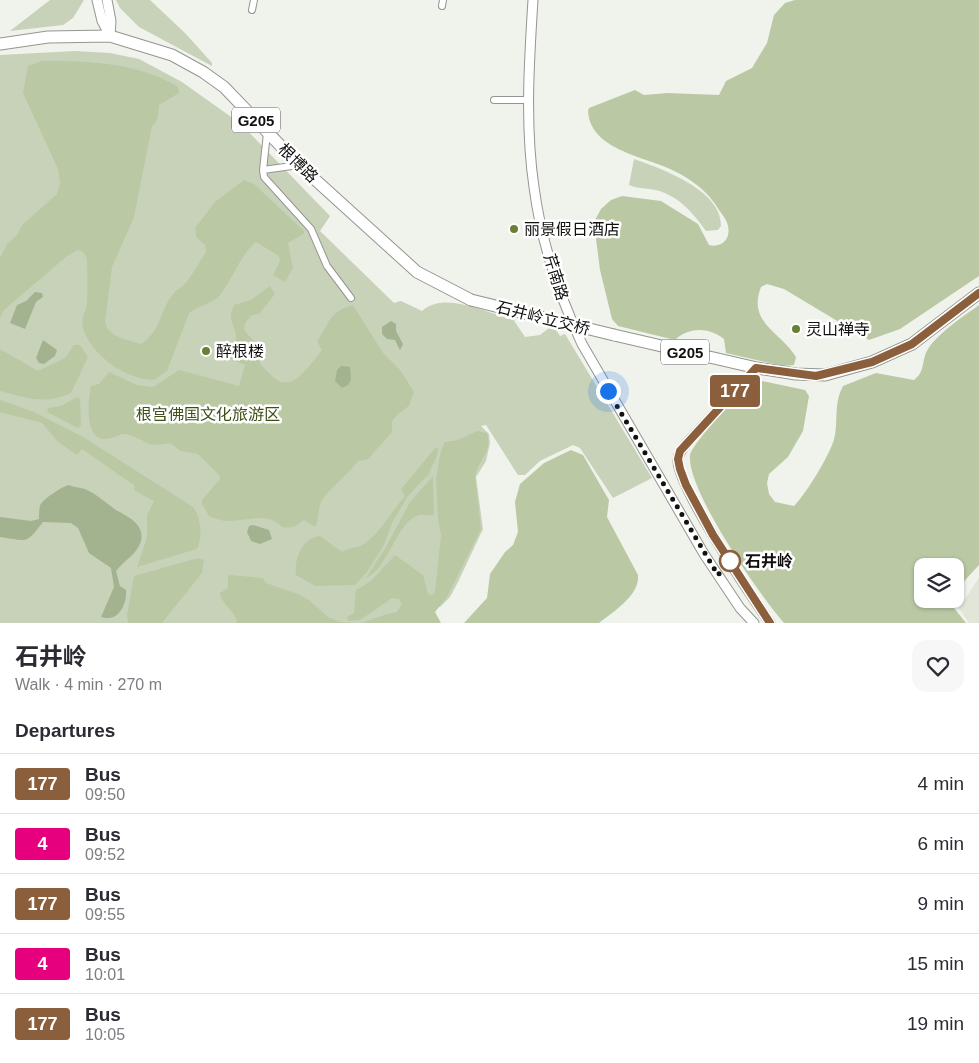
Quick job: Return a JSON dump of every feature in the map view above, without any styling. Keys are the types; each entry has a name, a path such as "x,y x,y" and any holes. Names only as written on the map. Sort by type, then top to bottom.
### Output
{"highway":[{"name":"根博路","path":"0,44 48,37 110,36 172,55 203,72 224,87 299,165 417,272 471,300"},
{"name":"G205","path":"756,368 816,376 872,362 912,344 979,293"},
{"name":"石井岭立交桥","path":"471,300 756,368"}],"main road":[{"path":"97,0 102,21 110,36"},
{"path":"108,0 112,21 110,36"},
{"name":"芹南路","path":"533,0 529,100 534,188 547,249 567,313 606,387 704,554 740,608 754,623"},
{"path":"756,368 684,447 678,459 686,485 713,535 770,623"}],"street":[{"path":"252,10 254,0"},
{"path":"494,100 529,100"},
{"path":"267,133 264,177 312,229 327,266 351,298"},
{"path":"264,170 299,165"}],"shaded area":[{"path":"35,292 42,293 43,297 36,302 25,329 10,323 17,305 26,301"},
{"path":"391,321 396,324 396,331 403,344 400,350 395,340 387,339 382,334 382,327"},
{"path":"43,340 57,350 55,356 44,364 39,363 36,358"},
{"path":"341,366 350,367 351,380 348,385 342,388 335,381 337,370"},
{"path":"69,485 95,494 130,518 138,526 142,535 139,546 116,571 120,586 126,590 126,595 121,611 113,617 101,617 114,587 111,568 89,553 78,528 71,523 43,522 33,535 26,540 0,537 0,517 31,521 39,519 41,503"},
{"path":"253,525 269,530 272,539 260,544 251,541 247,532 249,526"},
{"path":"979,578 979,623 969,623 959,608 964,608 964,600"}],"green space":[{"path":"50,0 84,0 73,18 63,25 10,31"},
{"path":"116,0 150,0 186,34 212,63 212,66 139,27 120,8"},
{"path":"795,0 979,0 979,276 900,329 869,340 784,289 767,284 761,287 758,310 768,326 790,348 796,357 794,365 783,366 726,353 724,339 712,332 692,331 675,340 618,326 612,319 600,270 595,231 595,220 601,209 611,200 622,196 661,201 698,224 709,245 713,246 724,242 729,231 727,222 715,203 691,181 670,169 632,155 607,143 591,124 589,108 635,90 644,95 668,93 719,95 726,81 752,68 767,43 774,15 785,3"},
{"name":"根宫佛国文化旅游区","path":"75,51 110,53 139,59 182,82 241,124 330,216 320,231 394,303 401,301 422,311 432,305 443,303 466,305 513,319 525,337 540,335 553,325 560,336 565,334 652,478 613,498 580,448 573,445 540,461 525,475 518,475 486,425 481,426 489,434 490,443 486,461 476,477 483,529 450,597 440,607 398,610 372,623 0,623 0,55"},
{"path":"42,61 95,63 130,68 146,72 178,87 179,93 159,105 157,119 152,126 134,217 112,267 105,322 114,334 141,344 148,338 157,325 170,298 187,281 206,252 205,245 196,237 195,228 215,202 244,180 254,184 304,231 304,234 288,243 293,268 285,282 273,275 280,261 279,256 256,242 245,254 220,295 189,313 167,371 154,380 132,375 111,364 94,348 87,338 82,325 87,304 87,258 83,252 78,250 67,256 4,310 0,318 0,258 7,244 17,235 22,225 57,194 60,183 58,169 23,93 28,66"},
{"path":"634,159 674,175 701,192 712,202 719,213 721,226 718,230 706,231 691,212 672,196 656,190 629,185"},
{"path":"270,286 275,294 259,314 252,315 245,323 244,330 259,347 258,360 272,376 279,381 286,382 293,381 300,376 322,350 317,341 331,318 339,311 353,305 383,353 401,371 414,392 409,406 392,421 392,432 368,459 358,461 322,500 315,527 304,520 299,524 285,528 269,519 228,521 209,516 202,504 202,500 220,479 219,475 198,454 181,451 170,443 151,444 127,434 102,439 96,435 89,421 91,386 99,384 109,372 137,385 153,387 179,370 239,386 245,365 231,359 236,338 231,319 232,311 234,305 251,300"},
{"path":"979,305 979,565 964,581 964,558 914,558 914,608 954,608 966,623 784,623 743,567 712,517 692,472 690,456 693,449 719,416 757,380 805,390 809,396 803,431 788,457 769,474 767,483 769,494 775,502 794,506 818,472 833,442 836,428 837,404 843,386 876,373 914,380 922,369 926,353 932,343"},
{"path":"74,345 80,345 88,357 71,393 52,399 35,399 0,391 0,349 38,371 65,358"},
{"path":"77,397 80,399 81,425 78,428 47,412 48,408 61,406"},
{"path":"0,400 34,412 83,437 193,507 198,516 200,527 200,539 197,549 137,567 147,537 147,515 154,501 134,490 135,486 82,449 77,455 58,442 42,423 0,412"},
{"path":"477,431 487,433 488,440 487,451 475,476 481,529 447,597 435,612 441,623 361,623 397,611 402,604 399,599 392,598 360,620 348,621 347,617 354,613 356,590 371,581 395,555 423,575 428,594 432,595 435,592 441,535 438,519 436,478 441,450 445,442 458,440"},
{"path":"435,448 438,448 438,452 429,474 407,497 392,523 384,545 367,572 355,585 315,586 296,575 296,562 300,550 308,541 314,538 320,536 342,552 361,546 370,539 381,528 405,496 401,489"},
{"path":"571,450 583,455 609,500 607,517 638,575 635,589 625,602 599,623 464,623 487,598 490,574 505,552 513,545 518,532 515,502 520,484 544,463"},
{"path":"433,476 434,515 419,515 411,519 398,535 381,565 366,578 386,547 410,502"},
{"path":"198,558 204,560 202,573 162,623 128,623 127,615 134,576"},
{"path":"228,576 263,578 266,583 298,594 309,600 328,617 340,622 355,623 235,623 237,621 235,617 220,593 228,588"}],"bus line":[{"name":"177","path":"770,623 713,535 686,485 678,459 680,451 756,368 816,376 847,370 872,362 912,344 979,293"}],"place":[{"name":"丽景假日酒店","path":"514,229"},
{"name":"灵山禅寺","path":"796,329"},
{"name":"醉根楼","path":"206,351"},
{"name":"石井岭","path":"730,561"}],"route":[{"path":"608,391 718,575 730,561"}]}
